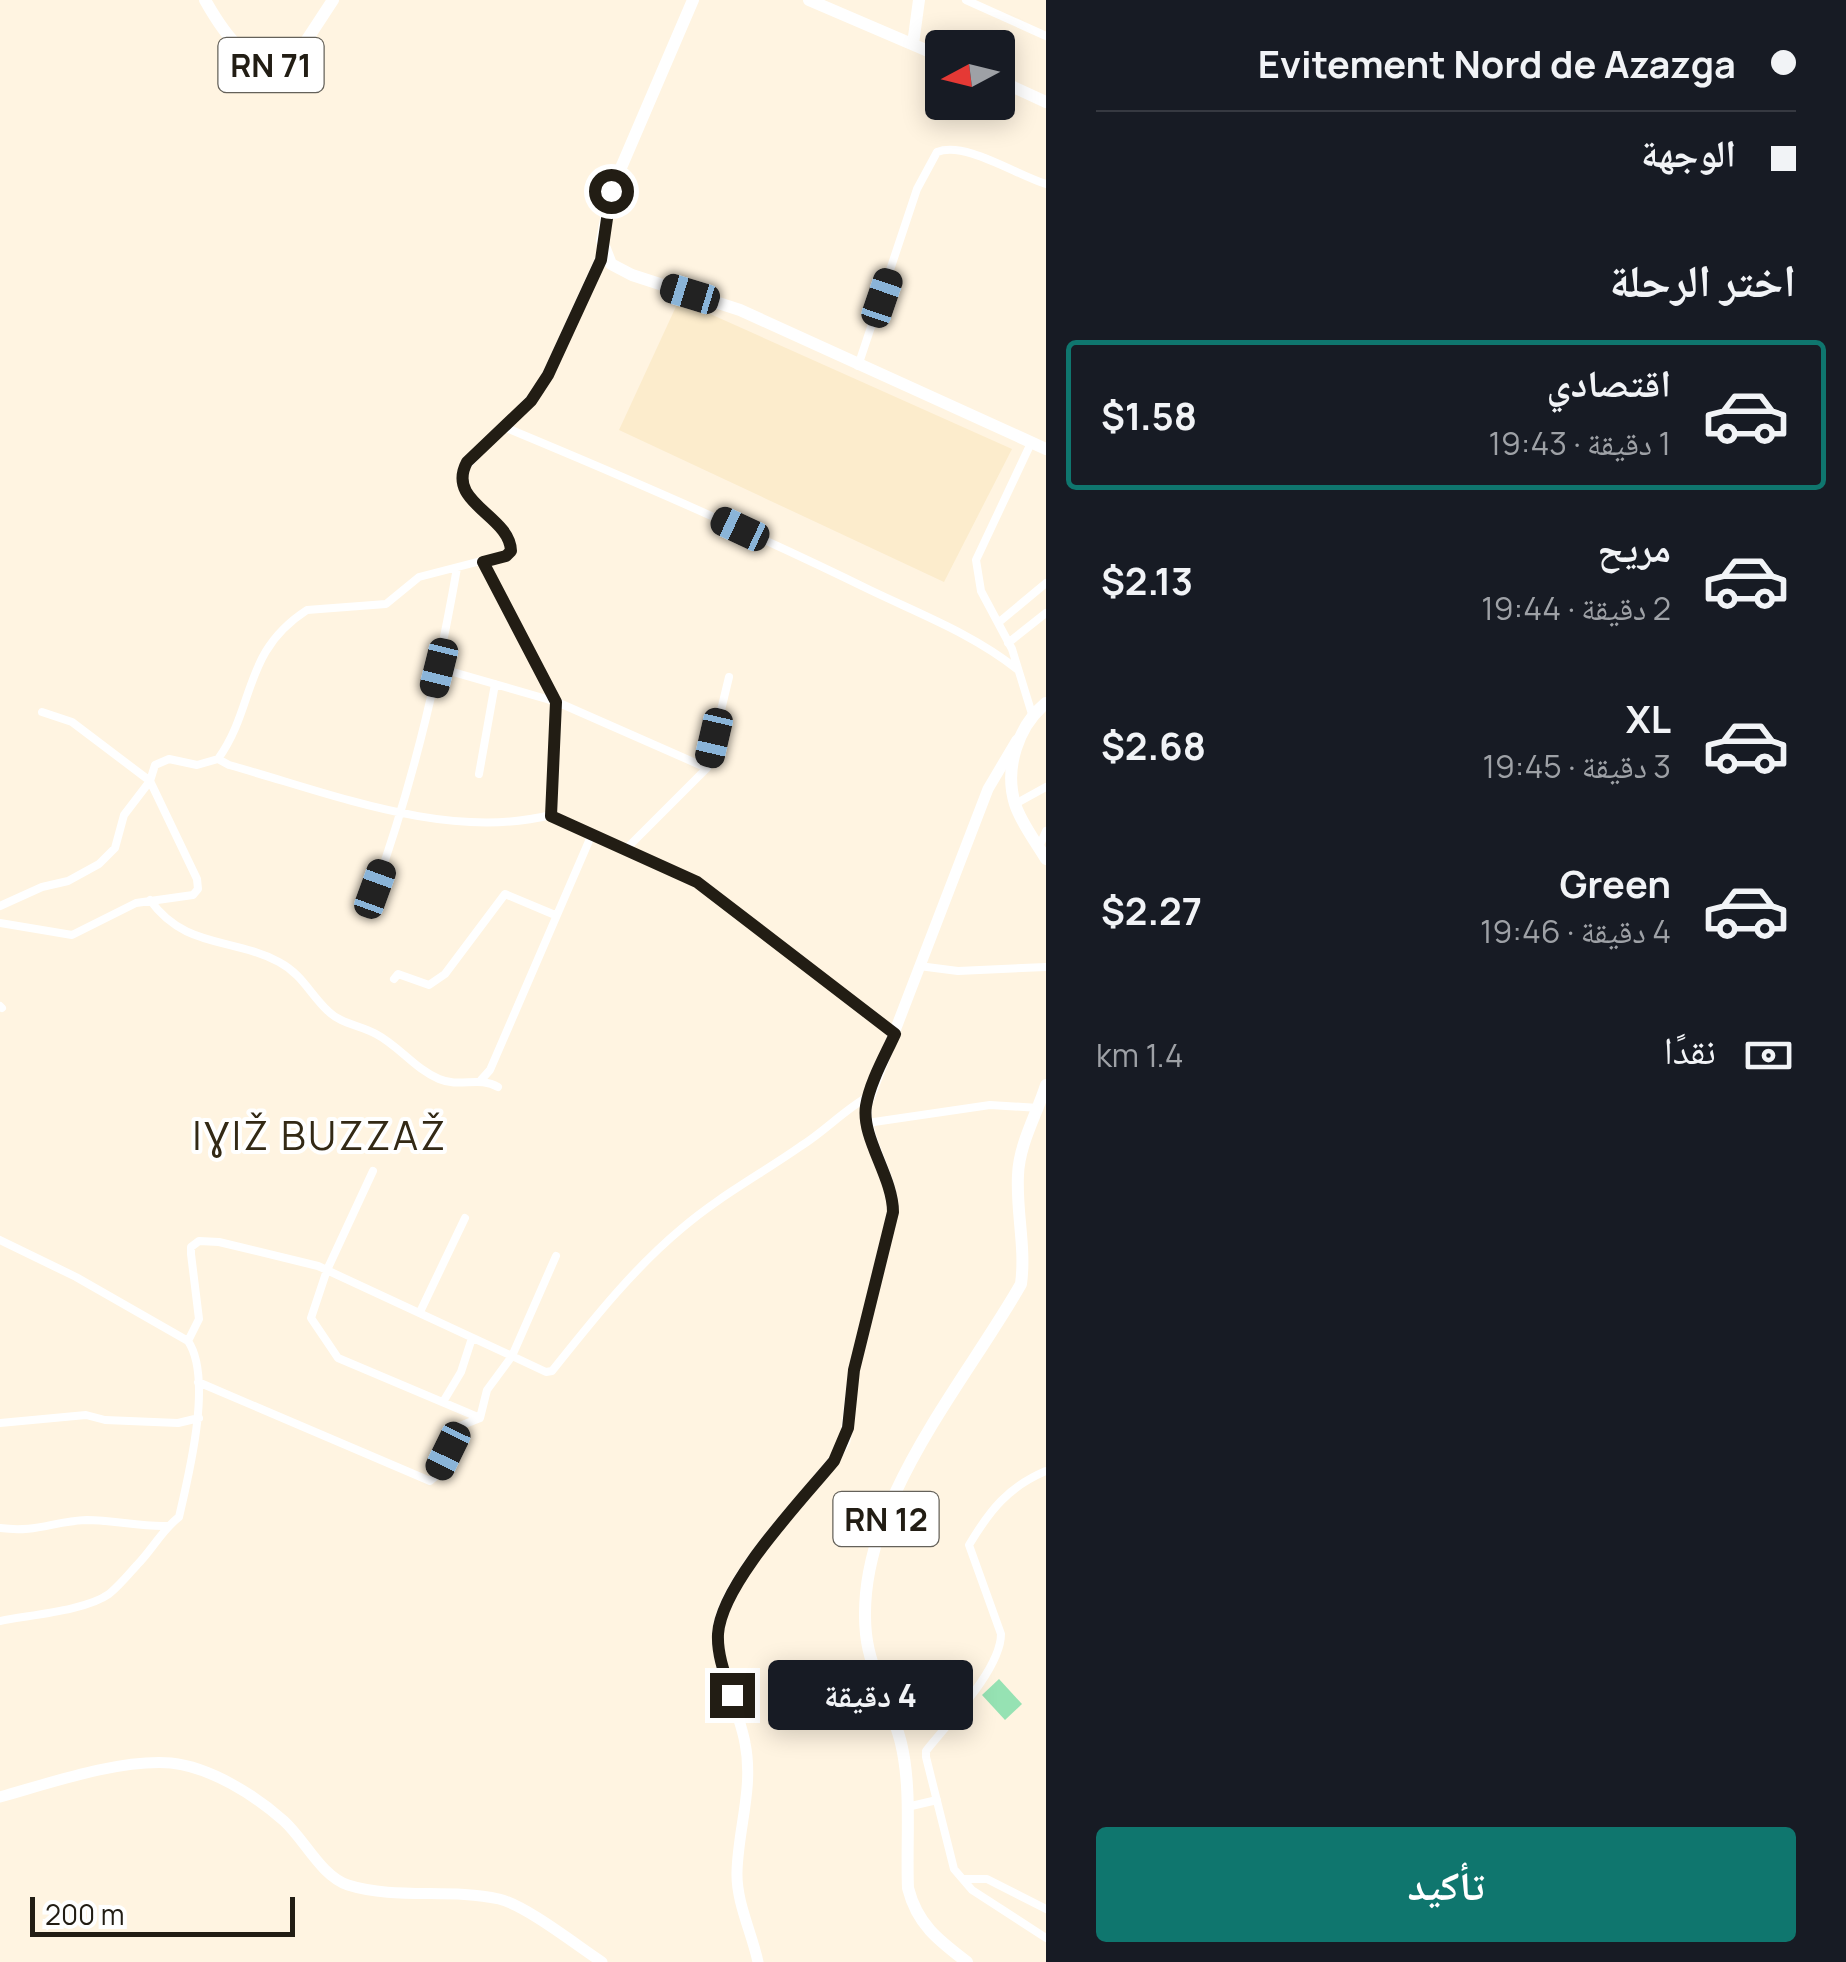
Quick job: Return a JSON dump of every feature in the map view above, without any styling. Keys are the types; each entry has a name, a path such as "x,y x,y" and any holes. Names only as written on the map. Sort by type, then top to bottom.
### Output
{"main road":[{"name":"RN 71","path":"206,0 250,58 275,65 293,61 333,0"},
{"path":"693,0 611,191 602,233 603,250 611,264 740,310 1046,448"},
{"path":"809,0 925,49"},
{"path":"914,44 919,0"},
{"path":"1015,88 1046,102"},
{"path":"1043,853 1015,804 1012,778 1019,737 1032,714 1046,704"},
{"name":"RN 12","path":"967,1962 924,1927 913,1909 908,1888 902,1748 865,1632 872,1562 893,1501 928,1432 1021,1284 1024,1262 1018,1174 1022,1150 1046,1085"}],"street":[{"path":"966,0 1046,36"},
{"path":"858,366 917,189 936,152 966,152 1046,184"},
{"path":"0,906 99,864 114,848 124,815 150,781 155,765 164,760 197,765 218,758 232,736 259,660 298,616 317,607 386,604 420,578 506,556 511,551 503,528 470,498 462,475 467,462 544,382 603,250"},
{"path":"504,427 803,557 980,644 1018,670"},
{"path":"1032,442 976,560 981,591 1008,643 1032,714"},
{"path":"483,562 556,702 551,816"},
{"path":"375,889 403,812 439,668 457,568"},
{"path":"998,623 1046,583"},
{"path":"1008,643 1046,613"},
{"path":"439,668 556,702 707,768"},
{"path":"625,850 707,768 729,677"},
{"path":"479,774 495,684"},
{"path":"0,923 72,935 120,910 150,900 192,895 198,884 150,781 72,722 42,712"},
{"path":"758,1962 737,1883 748,1765 742,1729 721,1661 718,1631 747,1569 834,1461 844,1442 854,1370 893,1212 890,1187 867,1124 869,1096 988,790 1019,737"},
{"path":"218,758 229,765 403,812 468,824 551,816 697,882 895,1034"},
{"path":"1015,804 1046,787"},
{"path":"1043,853 1046,831"},
{"path":"481,1080 490,1070 592,834"},
{"path":"394,979 404,974 430,985 445,974 506,894 555,914"},
{"path":"150,900 166,920 184,932 271,958 294,970 331,1014 388,1041 432,1076 457,1083 481,1080 498,1087"},
{"path":"919,966 958,971 1046,966"},
{"path":"188,1341 200,1319 191,1254 194,1243 218,1242 327,1270 546,1372 552,1371 612,1297 681,1228 869,1096"},
{"path":"867,1124 990,1105 1038,1108"},
{"path":"374,1171 327,1270 311,1318 334,1354 480,1418"},
{"path":"420,1312 465,1218"},
{"path":"0,1240 76,1277 188,1341 196,1352 199,1418 178,1517 166,1526 162,1538 140,1562 106,1596 77,1606 0,1621"},
{"path":"480,1418 487,1390 512,1356 556,1256"},
{"path":"443,1402 461,1372 472,1338"},
{"path":"198,1382 430,1480 436,1476 460,1426 480,1418"},
{"path":"0,1423 86,1415 104,1420 178,1423 199,1418"},
{"path":"1046,1471 1011,1491 991,1509 970,1544 1002,1634 1001,1645 987,1671 926,1752 954,1868 972,1890 1046,1938"},
{"path":"0,1528 25,1532 90,1520 166,1526"},
{"path":"0,1798 136,1765 188,1766 210,1774 268,1809 299,1836 338,1881 364,1888 496,1898 517,1907 602,1962"},
{"path":"907,1808 937,1800"},
{"path":"964,1880 987,1879 1046,1909"}],"shaded area":[{"path":"679,300 1012,449 944,582 619,430"}],"green space":[{"path":"999,1679 1022,1704 1005,1720 982,1695"}],"district":[{"name":"IƔIŽ BUZZAŽ","path":"320,1134"}],"route":[{"path":"611,191 601,260 548,375 531,401 467,462 462,475 464,490 510,540 512,547 506,556 483,562 556,702 551,816 697,882 895,1034 866,1106 867,1124 890,1187 893,1212 850,1389 848,1428 834,1461 747,1569 722,1616 718,1645 732,1695"}]}
